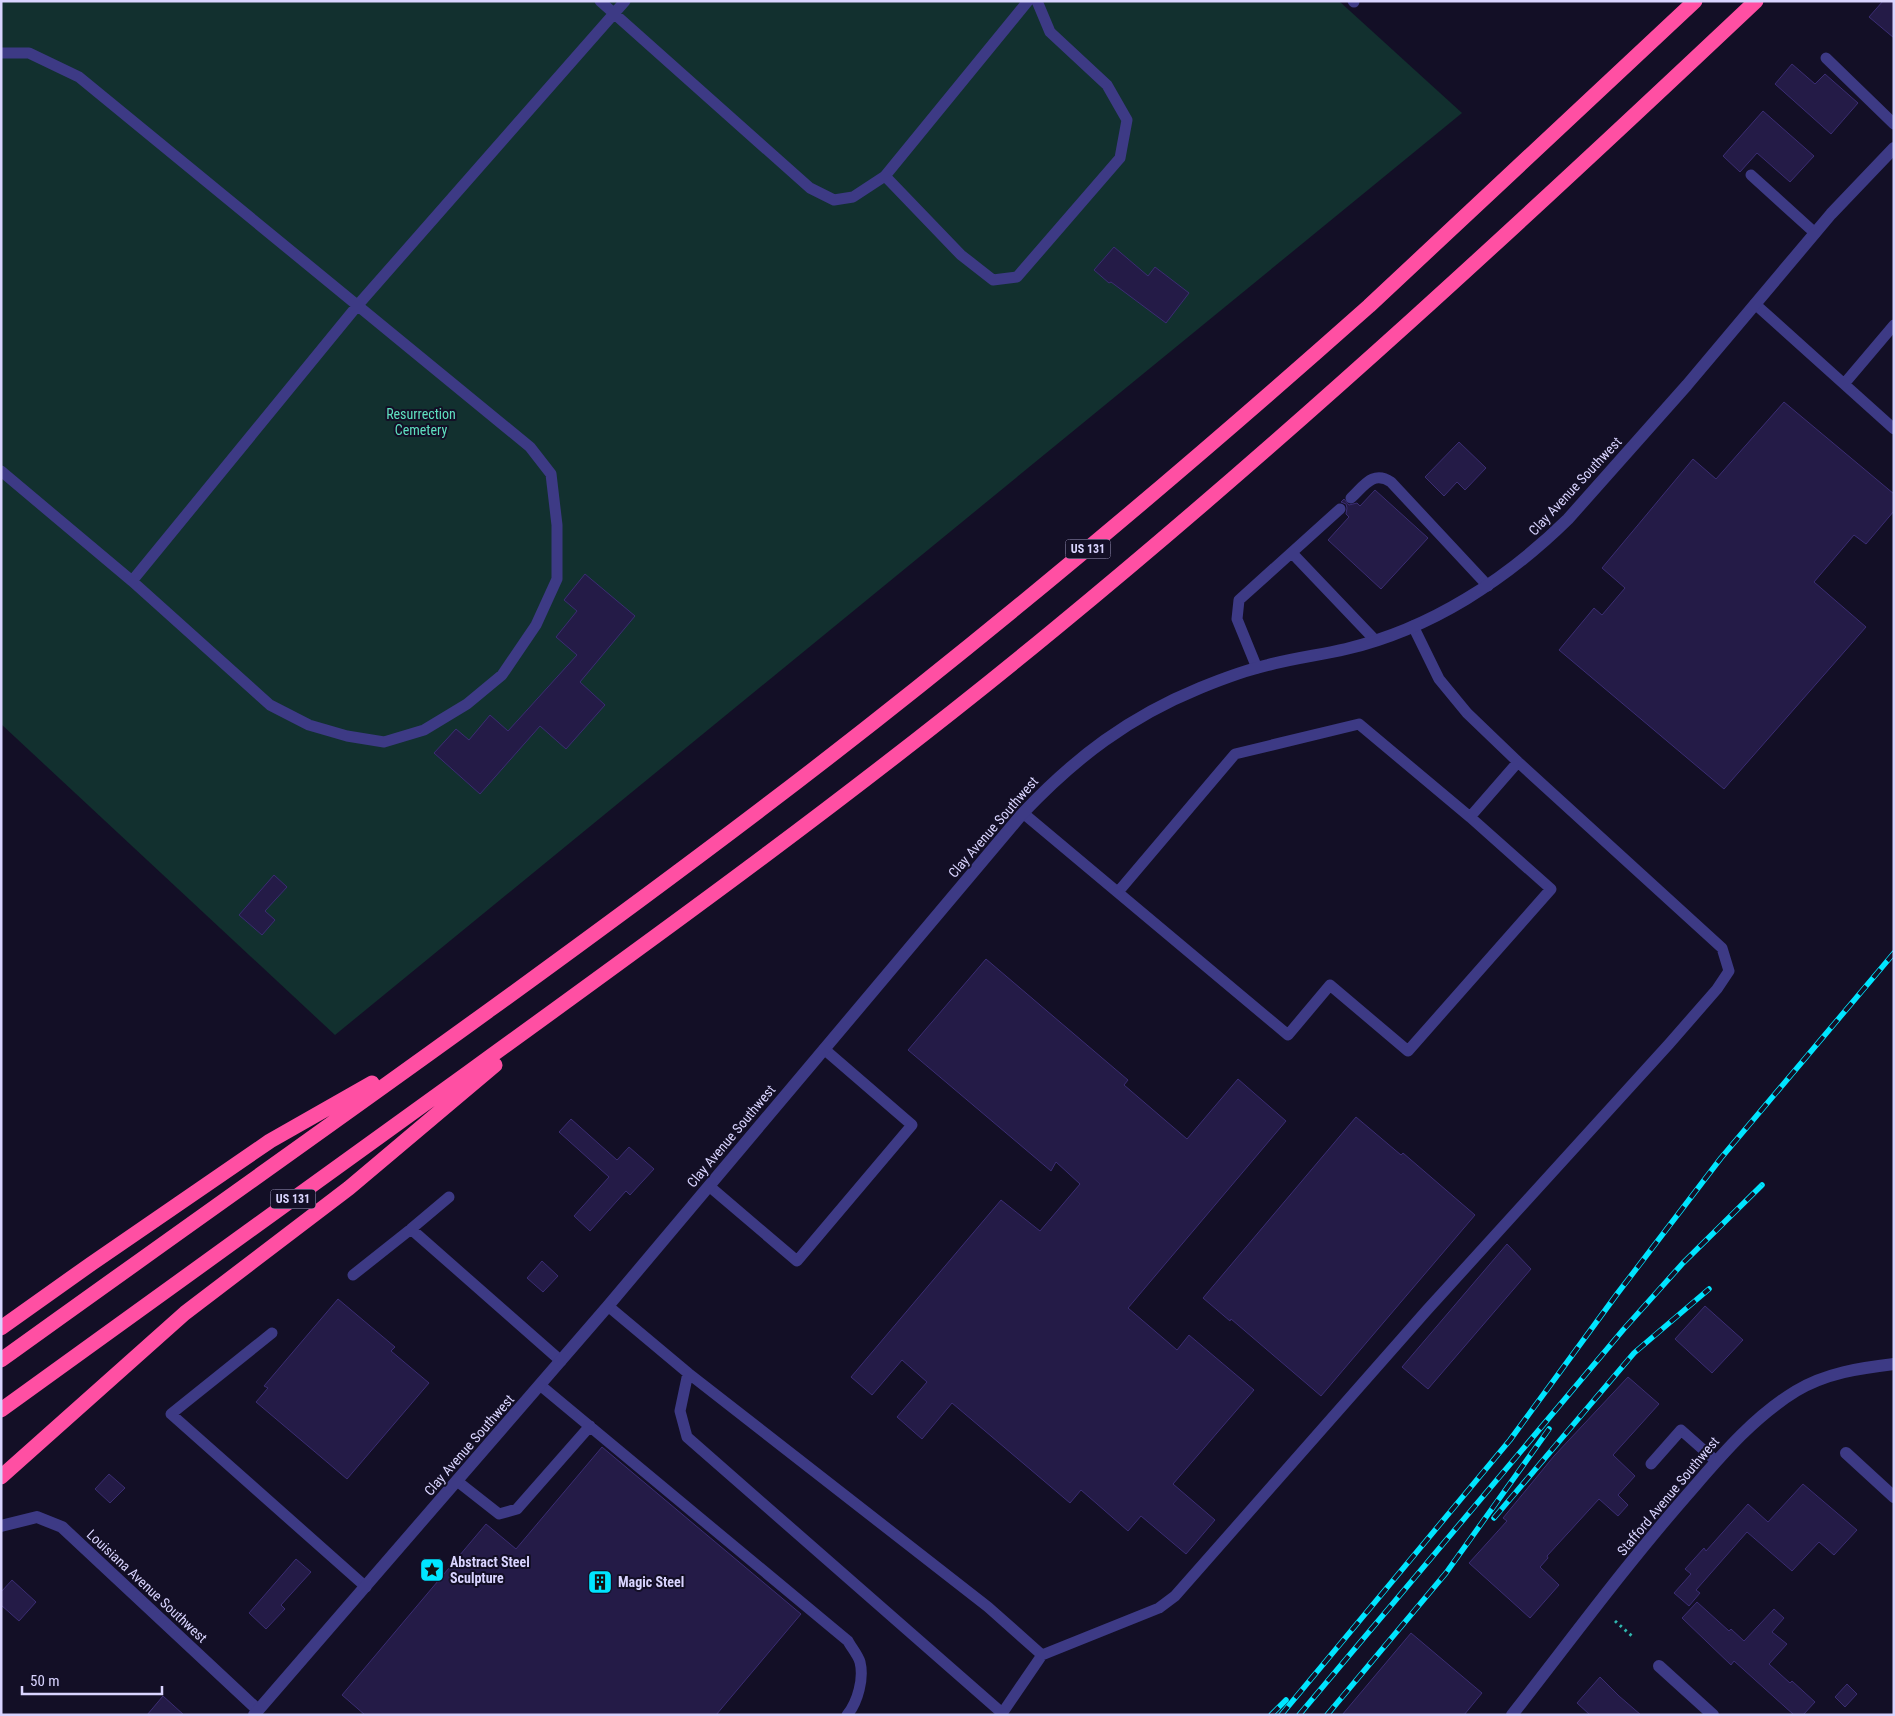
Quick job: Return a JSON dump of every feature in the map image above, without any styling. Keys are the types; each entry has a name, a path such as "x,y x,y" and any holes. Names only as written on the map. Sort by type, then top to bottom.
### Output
{"highway":[{"name":"US 131","path":"1,1360 626,911 925,682 1130,514 1369,306 1695,1"},
{"name":"US 131","path":"1,1410 719,890 884,764 1052,631 1194,513 1360,367 1526,217 1756,1"},
{"path":"1,1477 186,1313 348,1188 586,988"},
{"path":"1,1328 114,1248 270,1142 439,1046"}],"street":[{"name":"Clay Avenue Southwest","path":"258,1713 608,1306 1023,813 1049,785 1076,761 1120,729 1158,707 1201,688 1257,668 1347,649 1413,626 1488,586 1528,556 1568,519 1687,385 1815,233 1894,148"},
{"name":"Stafford Avenue Southwest","path":"1512,1715 1654,1533 1736,1439 1764,1413 1797,1390 1824,1378 1853,1369 1894,1364"},
{"path":"1846,1453 1894,1497"},
{"name":"Louisiana Avenue Southwest","path":"1,1526 37,1517 62,1527 258,1713"},
{"path":"1659,1666 1713,1715"}],"lane":[{"path":"600,1 613,15 810,188 834,200 853,197 885,176 1028,1"},
{"path":"132,581 357,306 625,1"},
{"path":"885,176 961,255 993,280 1017,277 1114,166 1120,158 1127,120 1107,85 1050,32 1037,1"},
{"path":"1,53 29,53 79,77 530,447 551,474 557,525 557,579 536,625 502,674 467,704 424,730 384,742 347,736 309,725 270,705 132,581 1,471"},
{"path":"1826,58 1894,124"},
{"path":"1750,175 1815,233"},
{"path":"1755,304 1894,429"},
{"path":"1844,384 1894,325"},
{"path":"1352,498 1375,477 1383,476 1391,482 1488,586"},
{"path":"1257,668 1237,619 1239,600 1340,509"},
{"path":"1292,553 1375,640"},
{"path":"688,1373 680,1411 687,1438 1002,1714 1042,1655 1159,1608 1175,1596 1427,1310 1669,1044 1717,989 1729,970 1722,948 1466,713 1439,679 1413,626"},
{"path":"1023,813 1288,1035 1330,985 1408,1051 1551,889 1470,817 1359,724 1235,754 1118,892"},
{"path":"1470,817 1518,762"},
{"path":"709,1186 796,1261 912,1125 824,1049"},
{"path":"353,1275 449,1197"},
{"path":"411,1229 561,1361"},
{"path":"608,1306 688,1373 988,1607 1042,1655"},
{"path":"272,1333 171,1414 366,1586"},
{"path":"540,1385 848,1641 860,1661 861,1680 854,1706 847,1715"},
{"path":"457,1482 499,1514 516,1509 590,1426"},
{"path":"1651,1464 1681,1430 1716,1461"}],"path":[{"path":"1615,1621 1633,1637"}],"green space":[{"name":"Resurrection Cemetery","path":"1,1 1339,1 1462,113 335,1035 1,724"}],"building":[{"path":"1883,1 1894,1 1894,38 1869,17"},
{"path":"1792,64 1815,84 1825,74 1858,103 1831,134 1775,84"},
{"path":"1763,111 1814,156 1790,182 1757,153 1740,172 1723,156"},
{"path":"1114,247 1148,276 1155,267 1189,293 1166,323 1111,282 1109,283 1094,270"},
{"path":"1784,402 1894,494 1894,511 1866,544 1854,535 1814,582 1866,627 1724,789 1559,650 1594,608 1602,615 1625,588 1602,568 1693,459 1716,479"},
{"path":"1459,442 1486,468 1465,490 1457,482 1444,496 1425,477"},
{"path":"1375,490 1428,538 1381,589 1328,540 1349,517 1346,514 1346,504 1341,502 1344,499 1349,505 1357,503 1360,506"},
{"path":"585,574 635,616 580,682 605,705 566,749 540,726 480,794 434,753 456,729 469,740 490,715 508,731 577,655 556,637 577,611 564,600"},
{"path":"274,875 287,887 265,911 275,920 262,935 239,915"},
{"path":"986,959 1128,1080 1124,1085 1187,1139 1238,1079 1286,1121 1128,1308 1177,1350 1189,1335 1254,1390 1173,1484 1215,1520 1186,1554 1141,1516 1128,1531 1081,1490 1070,1503 952,1403 922,1439 897,1417 927,1382 902,1360 872,1395 851,1377 1001,1200 1040,1231 1080,1184 1056,1162 1051,1171 908,1050"},
{"path":"1356,1117 1401,1155 1403,1153 1475,1215 1321,1396 1231,1319 1230,1321 1203,1298"},
{"path":"571,1119 617,1160 629,1147 654,1169 630,1195 626,1191 590,1231 574,1216 609,1177 559,1132"},
{"path":"1507,1244 1531,1269 1428,1389 1402,1367"},
{"path":"542,1261 558,1276 543,1292 527,1278"},
{"path":"338,1299 395,1347 391,1351 429,1383 347,1479 256,1402 268,1388 264,1386"},
{"path":"1705,1306 1743,1340 1712,1373 1675,1339"},
{"path":"1628,1377 1659,1404 1613,1455 1635,1476 1618,1495 1628,1505 1618,1516 1599,1499 1547,1556 1548,1558 1540,1567 1559,1585 1530,1618 1469,1563 1507,1521 1503,1518 1554,1456"},
{"name":"Magic Steel","path":"602,1447 801,1614 716,1715 365,1715 342,1695 486,1524 516,1549"},
{"path":"109,1474 125,1488 110,1503 95,1489"},
{"path":"1803,1484 1857,1530 1834,1555 1819,1542 1792,1571 1747,1532 1696,1590 1700,1593 1689,1606 1674,1593 1691,1574 1685,1569 1704,1548 1706,1551 1748,1504 1768,1522"},
{"path":"296,1559 311,1572 281,1605 285,1609 266,1629 249,1613"},
{"path":"12,1580 36,1602 19,1621 1,1605 1,1592"},
{"path":"1697,1602 1729,1631 1731,1629 1744,1641 1774,1609 1784,1618 1772,1632 1787,1644 1769,1664 1790,1683 1792,1681 1815,1702 1803,1715 1794,1715 1734,1661 1731,1665 1682,1618"},
{"path":"1411,1633 1482,1693 1464,1715 1342,1715"},
{"path":"1600,1677 1641,1715 1590,1715 1577,1703"},
{"path":"1847,1684 1857,1694 1845,1707 1835,1697"},
{"path":"163,1696 184,1715 147,1715"}],"railway":[{"path":"1281,1715 1510,1440 1617,1294 1721,1158 1894,953"},
{"path":"1299,1715 1623,1330 1683,1263 1762,1185"},
{"path":"1494,1518 1634,1353 1709,1289"},
{"path":"1327,1715 1446,1573 1549,1429"},
{"path":"1271,1715 1286,1700"}],"place":[{"name":"Abstract Steel Sculpture","path":"432,1570"},
{"name":"Magic Steel","path":"600,1582"}]}
